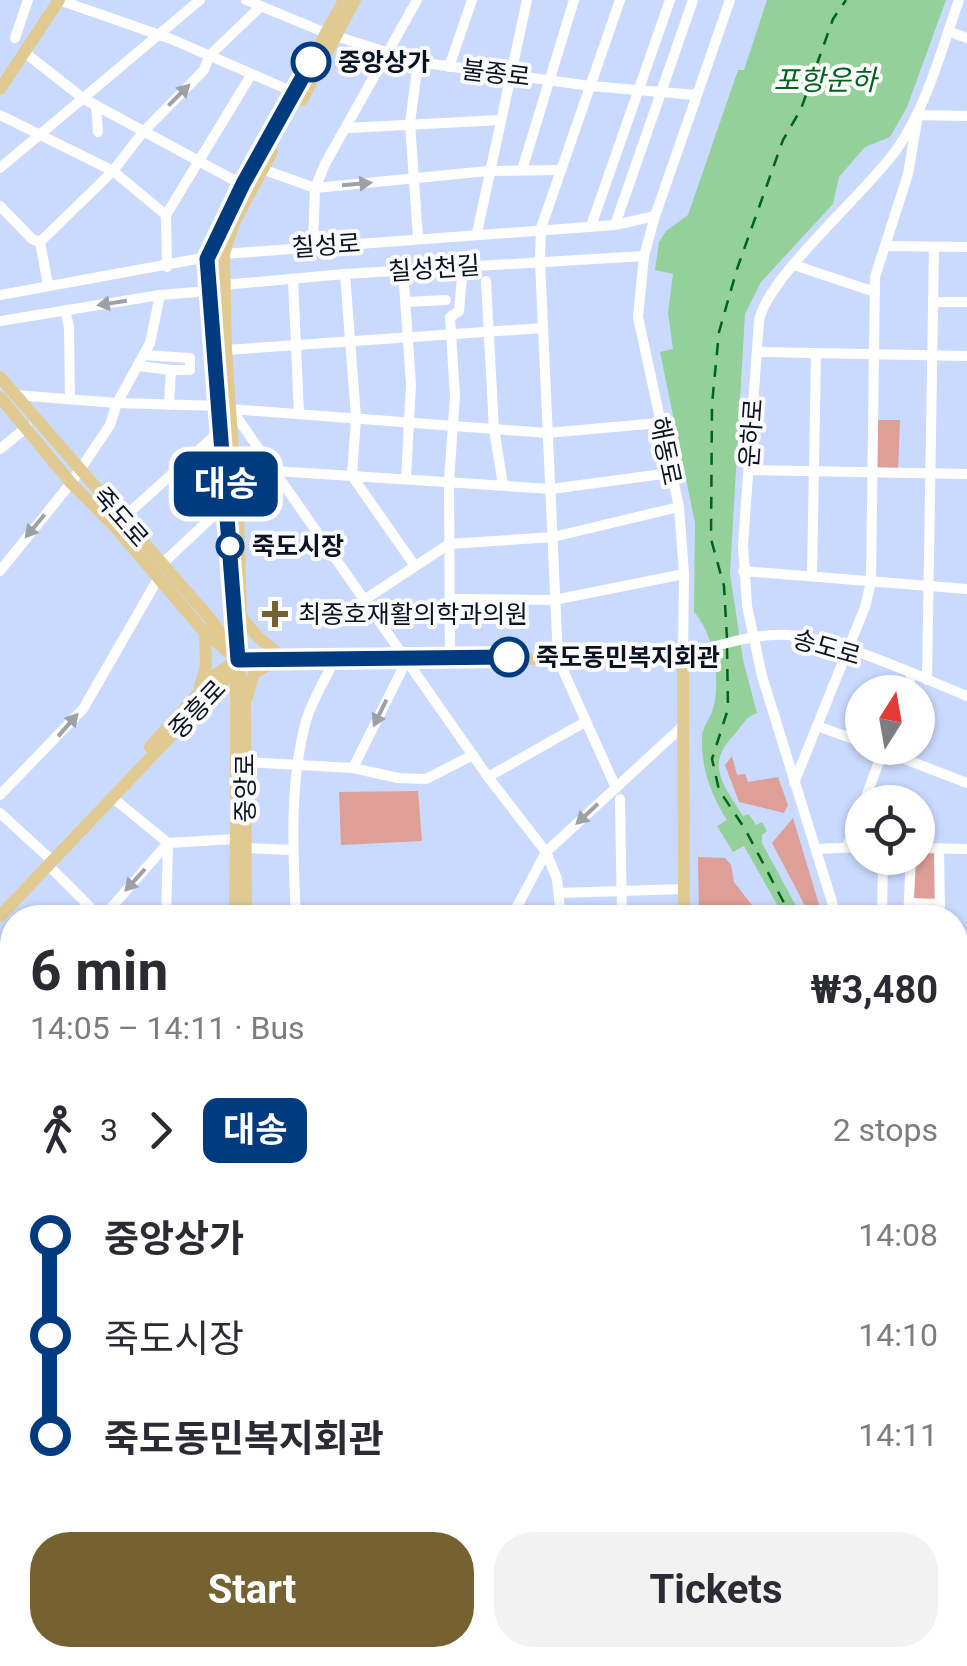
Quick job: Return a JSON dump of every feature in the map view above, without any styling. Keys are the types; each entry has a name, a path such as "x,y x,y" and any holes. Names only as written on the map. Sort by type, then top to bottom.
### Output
{"main road":[{"path":"0,89 59,0"},
{"name":"중앙로","path":"238,618 222,429 226,350 224,254 234,223 331,34 344,0"},
{"name":"중앙로","path":"236,905 244,762 238,618 225,407 207,259 243,184 355,0"},
{"name":"죽도로","path":"0,378 238,660"},
{"name":"죽도로","path":"0,397 72,483 160,570"},
{"path":"197,694 212,631 230,630 238,618 282,658"},
{"path":"238,660 450,656 625,662 689,654"},
{"name":"해동로","path":"684,905 689,654"},
{"path":"212,692 226,692 240,704 254,674 282,658"},
{"name":"중흥로","path":"0,904 113,798 238,660"},
{"name":"중흥로","path":"9,905 197,694 215,675 238,660"},
{"name":"중앙로","path":"240,704 240,844 245,905"}],"street":[{"path":"15,38 28,0"},
{"path":"59,0 160,35 296,93"},
{"path":"0,168 200,0"},
{"name":"불종로","path":"246,0 388,55 418,62 590,86 696,95"},
{"path":"313,246 315,188 325,164 416,0"},
{"path":"450,68 472,0"},
{"path":"477,233 527,0"},
{"path":"522,170 574,0"},
{"path":"620,0 541,228 540,261 558,658 618,793 622,905"},
{"path":"591,226 670,0"},
{"path":"615,225 693,0"},
{"name":"해동로","path":"689,654 679,507 638,317 644,256 654,216 730,0"},
{"name":"운하로","path":"833,905 747,639 743,571 756,352 763,305 772,290 888,162 918,115 959,0"},
{"path":"40,242 113,171 143,132 204,70 210,56 260,7"},
{"path":"948,32 967,38"},
{"path":"0,38 15,38 84,99 243,184"},
{"path":"418,62 410,123 418,238"},
{"path":"167,266 166,214 251,74"},
{"path":"96,105 98,132"},
{"path":"0,115 113,171 166,214"},
{"path":"794,783 865,607 871,582 876,278 908,174 918,115 967,116"},
{"path":"348,128 500,120"},
{"path":"262,169 315,188 488,171 561,170"},
{"path":"0,206 32,239 40,242"},
{"name":"칠성로","path":"0,295 224,254 615,225 654,216"},
{"path":"40,242 48,285"},
{"path":"886,246 967,247"},
{"path":"926,675 934,246"},
{"name":"칠성천길","path":"224,285 644,256"},
{"path":"450,656 451,426 455,396 450,317 459,311 464,266"},
{"path":"794,266 876,292"},
{"path":"403,270 409,337 406,479"},
{"path":"345,274 356,418 352,476 414,566"},
{"path":"293,280 299,413"},
{"path":"486,281 494,429 503,485"},
{"path":"0,321 160,295 209,291"},
{"path":"0,571 72,483 110,425 116,404 150,343 160,295"},
{"path":"406,302 446,300"},
{"path":"933,302 967,302"},
{"path":"65,310 70,400"},
{"path":"226,350 543,328"},
{"path":"756,352 967,356"},
{"path":"812,576 816,354"},
{"path":"190,358 190,370 171,370 141,360 190,358"},
{"path":"169,405 171,370"},
{"path":"15,395 548,433 659,422"},
{"path":"225,407 275,471 488,777 548,856 560,905"},
{"path":"0,449 27,427"},
{"path":"122,518 222,429"},
{"path":"749,470 967,474"},
{"path":"275,471 552,489 670,474"},
{"path":"0,794 83,709 160,570 228,502"},
{"path":"364,600 450,544 553,537 679,507"},
{"path":"743,571 967,589"},
{"path":"450,599 554,600 684,574"},
{"name":"송도로","path":"689,654 747,639 798,636 912,675"},
{"path":"295,905 293,850 306,720 336,657"},
{"path":"353,768 408,658"},
{"name":"송도로","path":"935,684 967,696"},
{"path":"488,777 585,722"},
{"path":"519,905 548,856 685,725"},
{"path":"817,726 845,736"},
{"path":"244,762 353,768 398,778 426,779 473,755"},
{"path":"923,765 967,783"},
{"path":"113,798 168,844 240,844 293,850"},
{"path":"0,813 89,905"},
{"path":"113,905 168,844"},
{"path":"166,905 168,844"},
{"path":"816,849 845,848"},
{"path":"935,849 967,849"},
{"path":"910,875 909,903 940,904 940,849"},
{"path":"882,875 882,905"},
{"path":"560,893 683,890"}],"shaded area":[{"path":"875,420 900,420 898,471 874,470"},
{"path":"732,756 737,775 745,774 748,782 778,777 788,805 784,813 739,802 725,765"},
{"path":"418,791 422,841 341,845 339,792"},
{"path":"793,818 819,905 804,905 772,843"},
{"path":"938,851 937,901 912,901 913,875 935,875"},
{"path":"698,857 725,858 731,865 734,882 752,905 699,905"}],"water":[{"name":"포항운하","path":"767,0 946,0 907,107 890,137 865,147 839,177 833,204 761,282 745,314 730,573 743,660 757,713 747,719 725,746 719,766 724,786 743,816 749,814 756,825 762,822 767,831 762,835 762,843 796,905 777,905 744,846 733,852 717,826 727,820 708,781 702,738 713,709 716,671 707,632 694,612 695,523 660,352 673,349 668,313 673,274 655,270 659,242 666,231 688,215 738,70 744,70"}],"ferry route":[{"path":"727,639 724,586 711,539 712,404 719,332 783,140 801,109 833,19 846,0"},
{"path":"727,647 728,709 712,759 719,790 745,829 785,905"}],"bus line":[{"name":"대송","path":"311,62 243,184 207,259 238,660 509,657"}],"place":[{"name":"중앙상가","path":"311,62"},
{"name":"죽도시장","path":"230,546"},
{"name":"최종호재활의학과의원","path":"275,614"},
{"name":"죽도동민복지회관","path":"509,657"}]}
